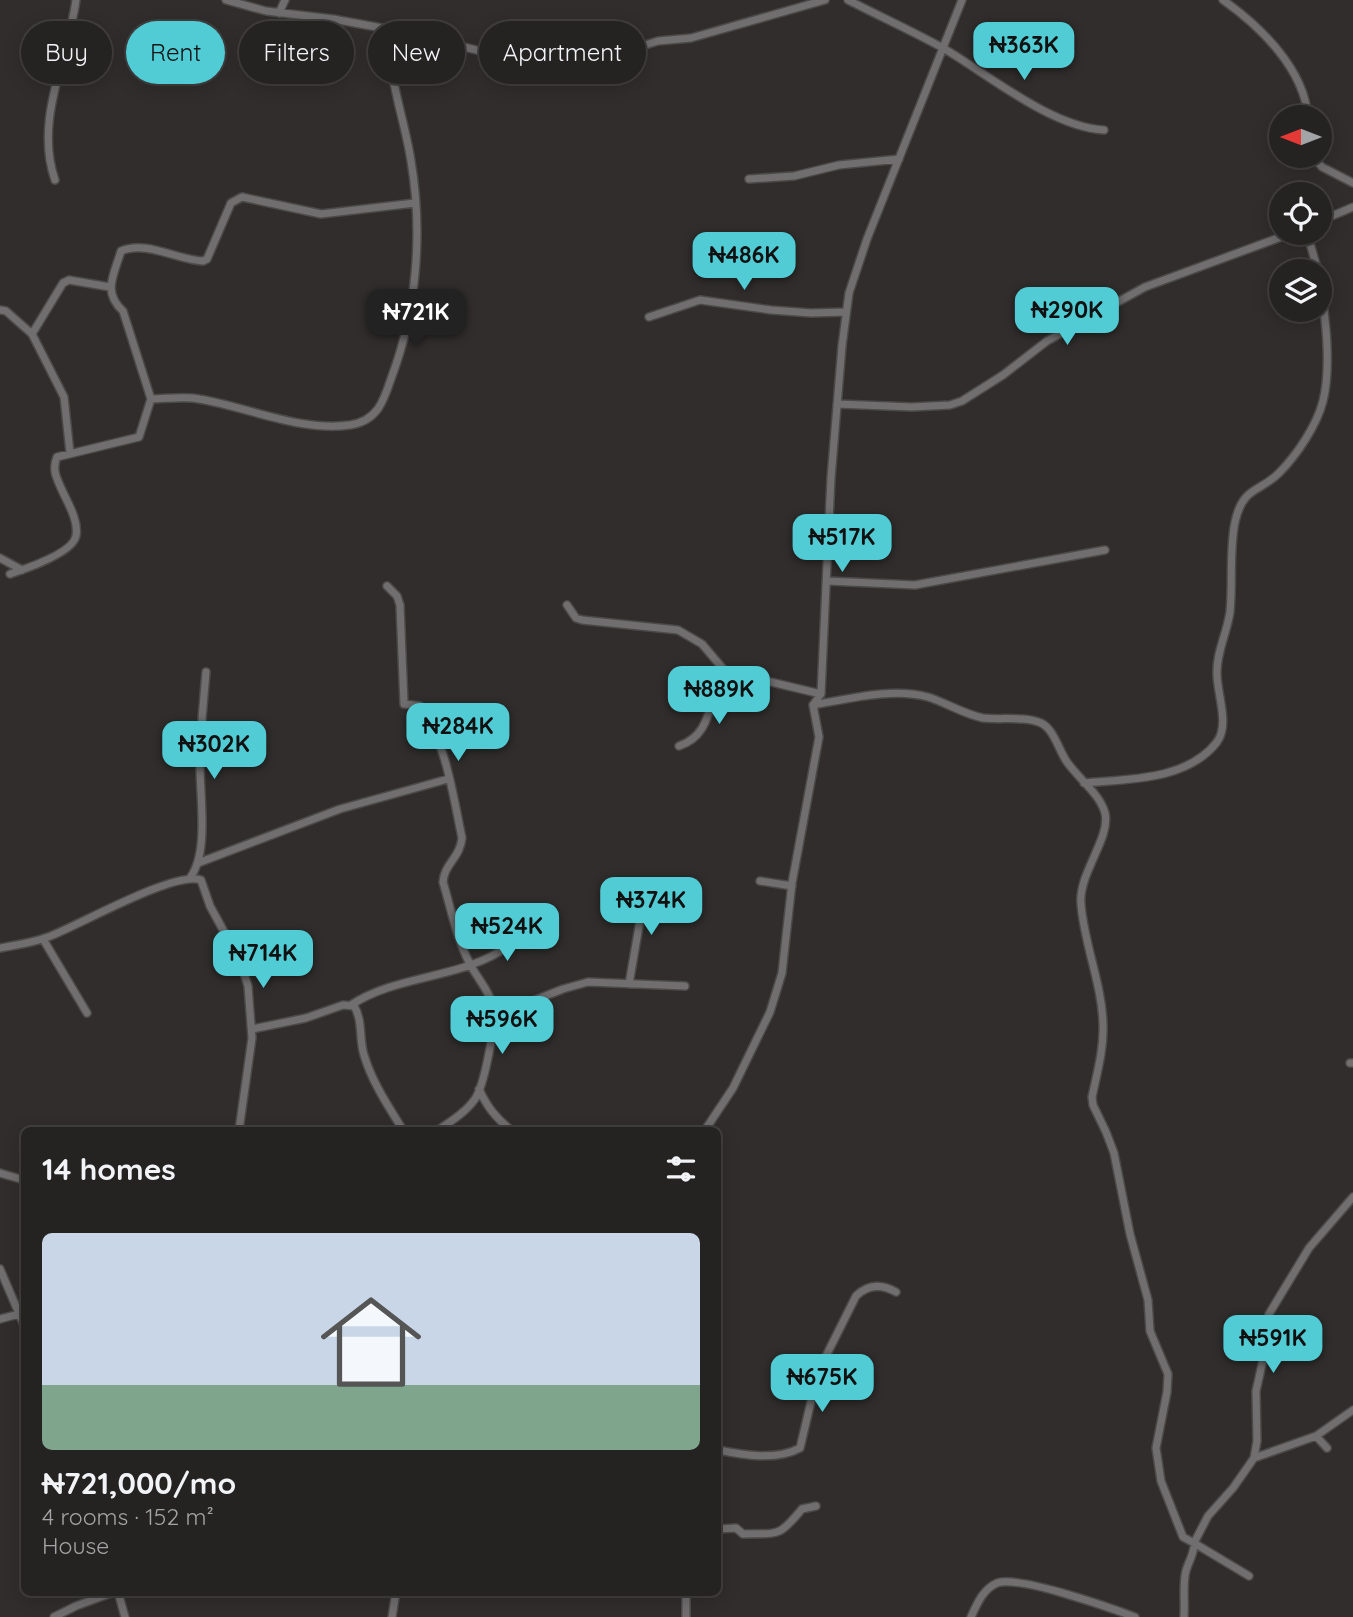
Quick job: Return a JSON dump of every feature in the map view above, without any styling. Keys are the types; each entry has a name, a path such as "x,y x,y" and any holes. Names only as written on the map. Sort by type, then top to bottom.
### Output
{"street":[{"path":"55,180 49,164 47,145 51,106 74,20 76,0"},
{"path":"226,0 279,13 368,25"},
{"path":"279,13 285,0"},
{"path":"465,47 493,54 601,59 659,41 691,38 825,0"},
{"path":"848,0 942,48 1052,116 1087,129 1104,130"},
{"path":"707,1127 733,1088 770,1012 782,972 792,886 819,737 813,705 821,694 829,516 849,293 867,239 962,0"},
{"path":"1223,0 1257,29 1288,65 1306,98 1307,105"},
{"path":"151,400 195,398 301,422 334,426 351,425 373,417 382,405 398,361 414,295 415,202 412,164 394,84"},
{"path":"749,178 794,176 839,165 900,159"},
{"path":"1324,168 1353,183"},
{"path":"10,574 57,555 71,546 76,537 74,518 54,473 57,457 139,437 151,400 123,311 113,302 110,287 121,251 130,247 203,261 207,259 231,203 242,197 321,214 415,202"},
{"path":"1332,216 1353,207"},
{"path":"837,404 912,407 950,405 962,401 1003,375 1047,341 1145,287 1269,241"},
{"path":"32,334 63,283 69,280 110,287"},
{"path":"649,317 700,300 771,310 846,312"},
{"path":"0,310 6,311 32,334 64,397 70,453"},
{"path":"1084,783 1152,776 1177,769 1208,751 1221,736 1216,672 1229,617 1236,520 1241,504 1251,491 1271,480 1297,450 1323,404 1326,365 1324,322"},
{"path":"828,581 915,585 1105,550"},
{"path":"0,558 22,570"},
{"path":"387,586 397,596 400,605 404,704 420,706 429,718 448,779 462,838 461,848 443,874 443,882 470,965 482,981 495,1016 480,1089 465,1109 442,1127"},
{"path":"567,605 576,618 582,620 678,629 702,644 725,671 821,694"},
{"path":"679,746 699,736 714,691 725,671"},
{"path":"190,878 198,863 201,824 200,759 206,672"},
{"path":"813,705 908,694 926,696 957,711 979,717 1028,720 1043,724 1051,732 1067,761 1100,803 1106,820 1081,887 1080,899 1084,932 1104,1025 1092,1097 1114,1153 1130,1234 1148,1300 1150,1331 1168,1374 1156,1448 1161,1481 1183,1537 1249,1576"},
{"path":"198,863 340,809 448,779"},
{"path":"0,948 43,939 136,897 197,878 204,884 210,906 240,961 248,986 252,1028 239,1127"},
{"path":"760,881 792,886"},
{"path":"629,984 646,886"},
{"path":"252,1028 278,1025 351,1005 368,994 470,965 498,953 523,931"},
{"path":"43,939 87,1013"},
{"path":"495,1016 587,982 685,986"},
{"path":"351,1005 357,1009 362,1052 368,1070 401,1127"},
{"path":"480,1089 491,1111 508,1127"},
{"path":"0,1173 21,1180"},
{"path":"1184,1617 1184,1579 1186,1568 1195,1551 1194,1543 1208,1516 1233,1488 1254,1458 1257,1441 1256,1391 1269,1314 1308,1248 1353,1197"},
{"path":"0,1269 21,1318"},
{"path":"721,1450 759,1455 784,1454 800,1448 818,1371 856,1296 863,1289 873,1287 885,1286 896,1292"},
{"path":"0,1318 19,1314"},
{"path":"1254,1458 1316,1436 1353,1410"},
{"path":"1316,1436 1328,1448"},
{"path":"721,1529 736,1528 743,1534 774,1533 784,1530 802,1509 816,1506"},
{"path":"971,1617 985,1593 1000,1582 1015,1582 1045,1589 1135,1617"},
{"path":"54,1617 105,1596"},
{"path":"117,1596 125,1617"},
{"path":"392,1617 395,1596"},
{"path":"686,1596 686,1617"}]}
